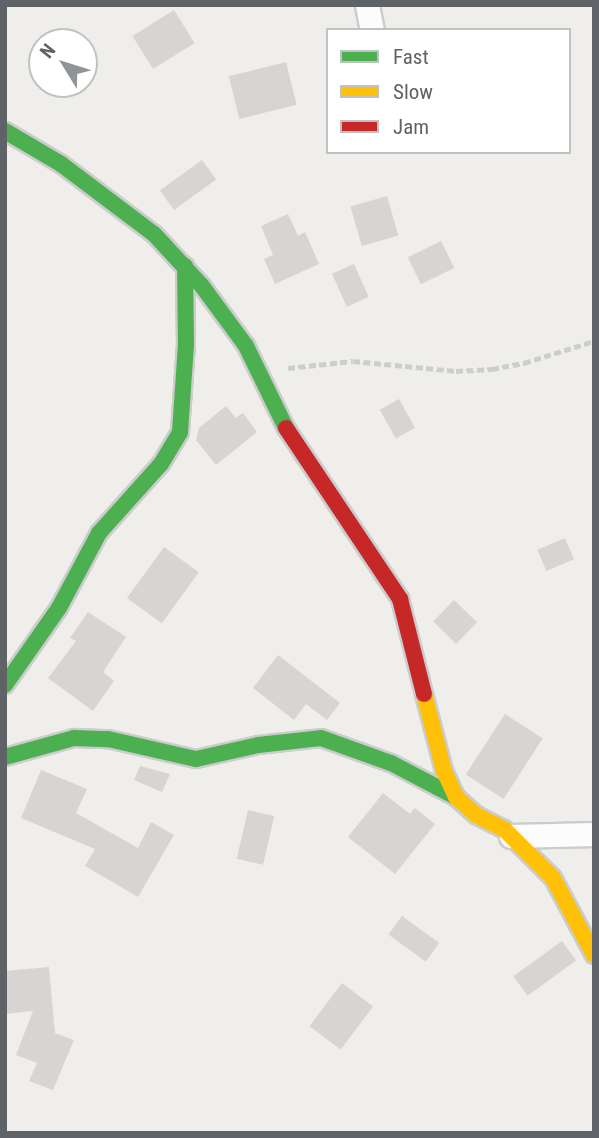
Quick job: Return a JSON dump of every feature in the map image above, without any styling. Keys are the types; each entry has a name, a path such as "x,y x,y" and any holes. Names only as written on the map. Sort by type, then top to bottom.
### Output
{"street":[{"path":"367,5 372,28"},
{"path":"5,131 61,164 144,226 185,266 246,346 292,440 400,599 444,771 456,797"},
{"path":"5,685 59,608 99,533 161,464 180,432 186,345 185,266"},
{"path":"5,757 74,738 108,739 177,757 196,759 258,745 321,738 391,763 456,797 476,815 511,836 553,878 594,954"},
{"path":"511,836 594,834"}],"path":[{"path":"258,371 353,361 456,371 492,369 524,363 594,341"}],"building":[{"path":"174,10 195,43 153,69 132,36"},
{"path":"286,62 297,105 239,119 229,76"},
{"path":"202,160 216,179 174,210 160,191"},
{"path":"387,196 398,235 362,246 350,206"},
{"path":"288,214 298,236 305,232 319,264 275,284 264,259 273,255 261,226"},
{"path":"441,241 454,268 421,284 408,257"},
{"path":"354,264 369,297 347,307 332,274"},
{"path":"399,399 415,428 396,439 380,410"},
{"path":"226,406 236,418 243,413 257,432 216,465 196,440 199,428"},
{"path":"565,538 574,559 546,571 537,550"},
{"path":"164,547 199,572 162,623 127,598"},
{"path":"454,600 477,622 456,644 433,622"},
{"path":"88,612 126,637 103,672 114,681 93,711 48,678 76,641 70,638"},
{"path":"278,655 340,703 327,720 306,704 294,720 253,688"},
{"path":"505,714 543,739 504,799 466,774"},
{"path":"140,766 170,774 162,792 134,780"},
{"path":"41,770 87,789 76,813 138,848 151,822 174,835 138,897 85,866 95,849 21,818"},
{"path":"383,793 410,814 415,808 435,824 395,874 348,837"},
{"path":"248,810 274,816 263,865 237,859"},
{"path":"402,916 439,943 426,962 388,935"},
{"path":"562,941 576,960 528,996 513,976"},
{"path":"49,967 55,1033 74,1040 53,1090 29,1081 37,1063 16,1055 33,1011 5,1014 5,971"},
{"path":"342,983 373,1006 341,1050 310,1026"}],"traffic: fast":[{"path":"5,131 61,164 154,234 202,286 246,346 286,428"},
{"path":"5,685 59,608 99,533 161,464 180,432 186,345 185,266"},
{"path":"5,757 74,738 108,739 196,759 258,745 321,738 391,763 456,797"}],"traffic: slow":[{"path":"424,694 444,771 456,797 476,815 504,829 553,878 594,955"}],"traffic: jam":[{"path":"286,428 400,599 424,694"}]}
